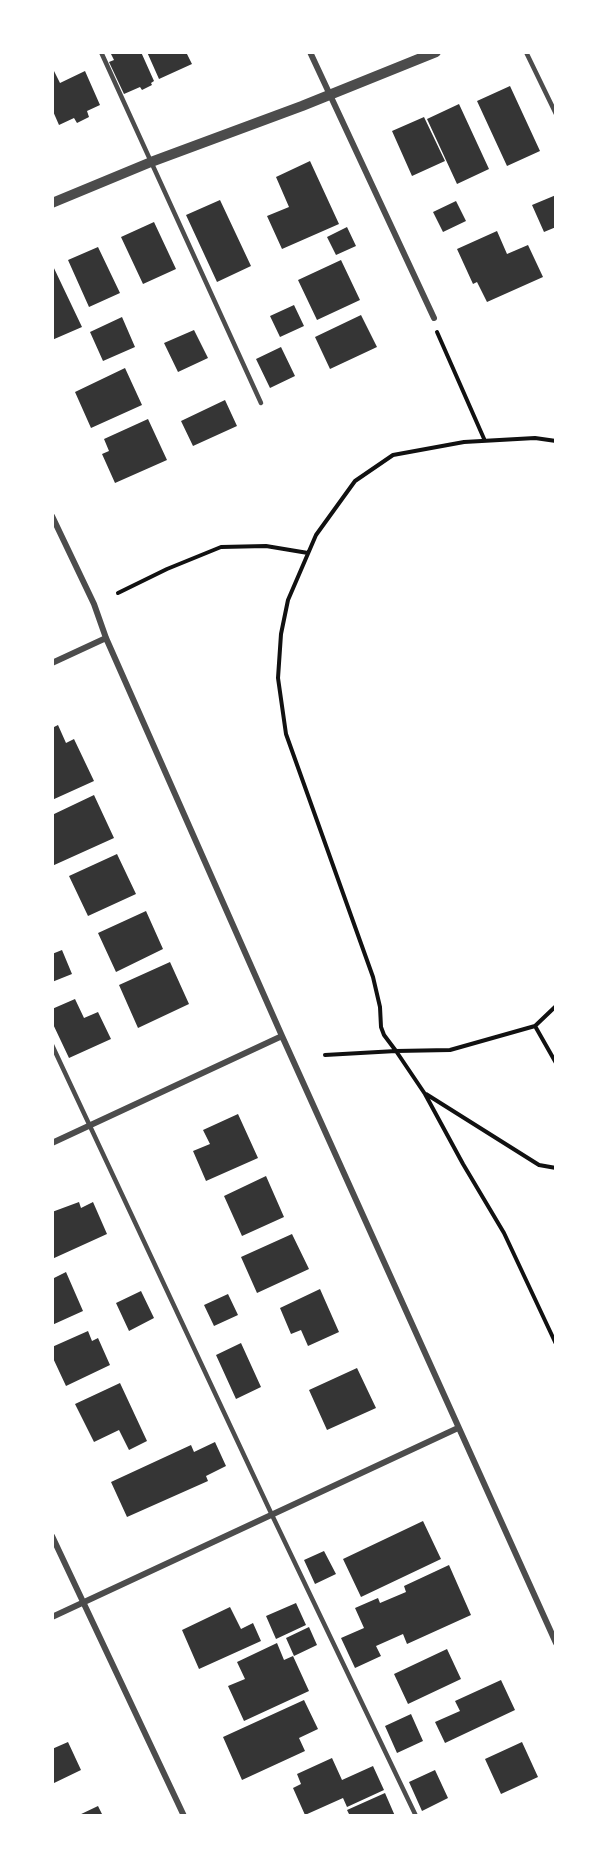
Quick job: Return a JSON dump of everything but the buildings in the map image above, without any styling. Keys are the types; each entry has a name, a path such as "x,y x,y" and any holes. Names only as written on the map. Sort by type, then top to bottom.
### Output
{"street":[{"path":"310,52 434,318"},
{"path":"52,202 436,52"},
{"path":"52,516 94,604 106,638 282,1036 555,1643"},
{"path":"52,663 106,638"},
{"path":"52,1143 282,1036"},
{"path":"52,1617 458,1428"},
{"path":"52,1536 184,1815"}],"lane":[{"path":"100,52 261,403"},
{"path":"526,52 555,114"},
{"path":"52,1045 272,1515 416,1815"}],"path":[{"path":"434,318 438,336 485,441"},
{"path":"555,441 535,438 464,442 393,455 355,481 316,535 288,600 281,634 278,678 285,724 373,977 384,1035 425,1094 504,1233 555,1344"},
{"path":"118,593 220,547 266,546 308,553"},
{"path":"325,1055 450,1050 536,1026 555,1006"},
{"path":"536,1026 555,1063"},
{"path":"425,1094 539,1165 555,1168"}]}
